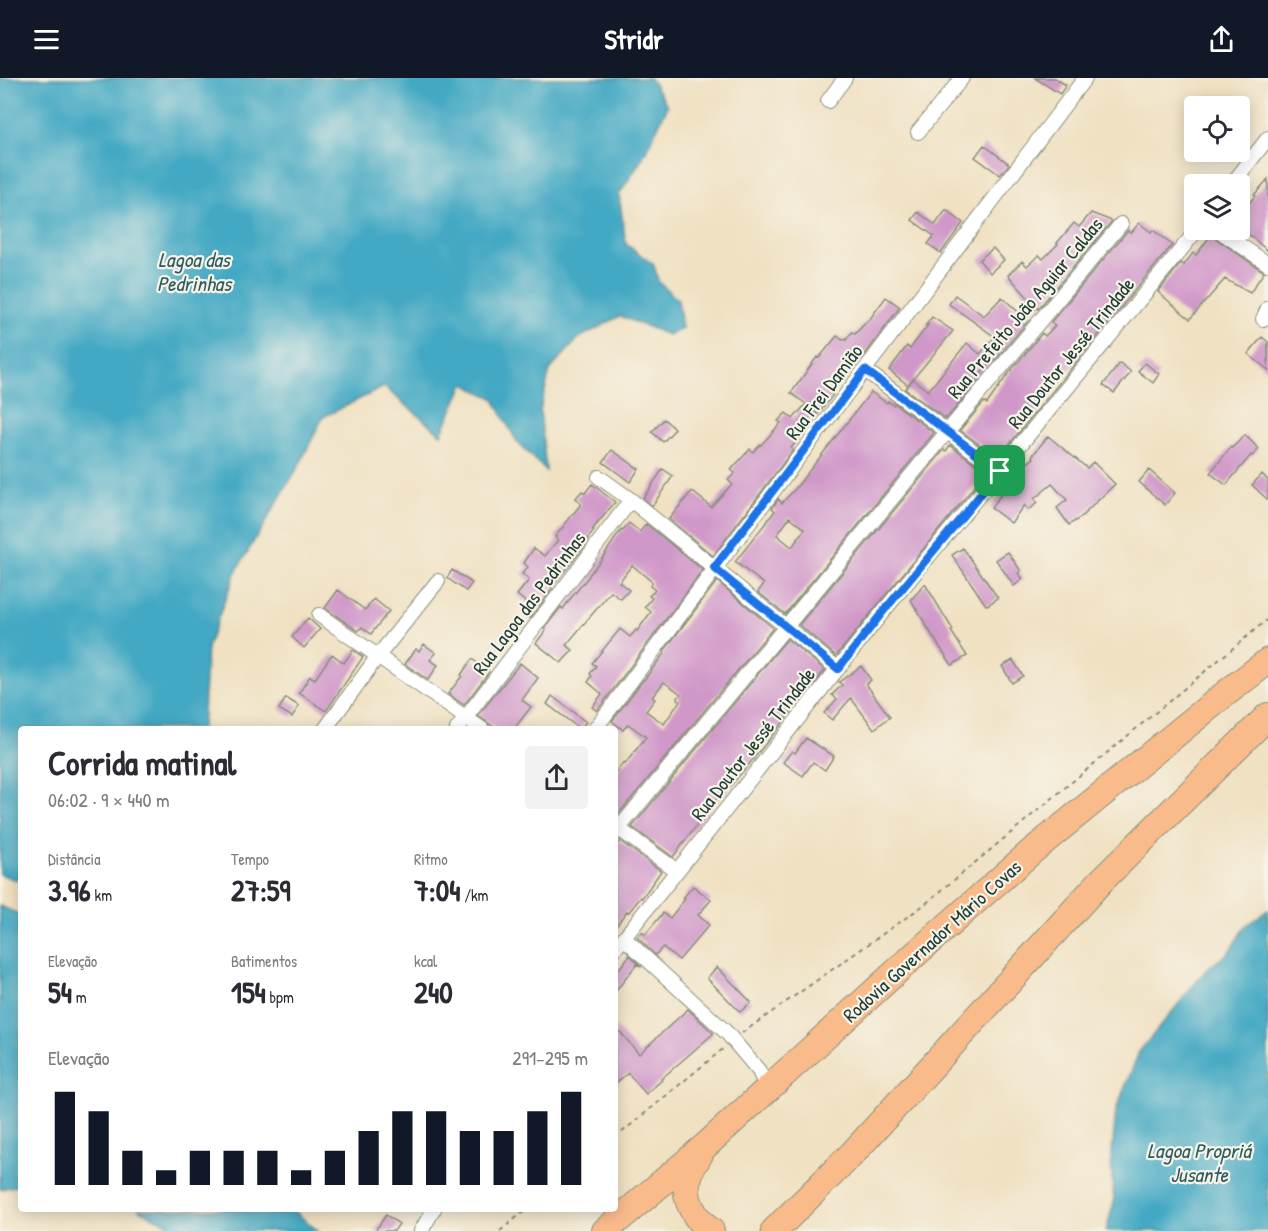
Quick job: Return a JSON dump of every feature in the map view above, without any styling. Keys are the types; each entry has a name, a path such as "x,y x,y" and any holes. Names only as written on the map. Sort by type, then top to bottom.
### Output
{"highway":[{"name":"Rodovia Governador Mário Covas","path":"605,1231 703,1148 1031,852 1268,661"},
{"path":"774,1229 853,1153 1100,882 1268,716"},
{"path":"703,1148 688,1178 687,1187 695,1215 711,1231"}],"street":[{"path":"828,101 845,78"},
{"path":"918,132 962,78"},
{"name":"Rua Frei Damião","path":"597,726 1085,78"},
{"path":"1240,174 1267,141"},
{"name":"Rua Prefeito João Aguiar Caldas","path":"618,827 1121,224"},
{"name":"Rua Doutor Jessé Trindade","path":"619,944 882,613 1189,240"},
{"path":"1233,240 1268,264"},
{"path":"865,370 1000,471"},
{"path":"598,477 631,500 838,669"},
{"name":"Rua Lagoa das Pedrinhas","path":"462,723 631,500"},
{"path":"327,726 378,656 438,581"},
{"path":"319,615 378,656 462,723"},
{"path":"618,830 677,872"},
{"path":"619,944 733,1040 759,1071 767,1089"},
{"path":"421,1231 432,1212"}],"path":[{"path":"618,1136 733,1040 924,905 1268,619"},
{"path":"500,1231 523,1212"}],"water":[{"name":"Lagoa das Pedrinhas","path":"0,78 650,78 668,106 642,159 619,195 626,244 654,265 658,281 678,300 682,328 668,335 620,316 579,338 550,370 540,410 546,471 517,442 493,398 464,384 441,434 384,387 323,417 301,462 235,573 207,648 202,726 18,726 18,881 0,874"},
{"path":"0,906 18,914 18,1186 0,1189"},
{"name":"Lagoa Propriá Jusante","path":"1268,910 1268,1231 1106,1231 1114,1202 1111,1163 1116,1110 1139,1052 1207,969 1229,952 1245,926"},
{"path":"144,1212 296,1212 318,1231 208,1231 174,1227"}],"building":[{"path":"1035,78 1055,78 1066,85 1060,94"},
{"path":"984,145 1009,164 1000,175 975,157"},
{"path":"1268,179 1268,251 1250,235 1250,202"},
{"path":"946,210 963,223 941,253 928,244 934,236 912,220 918,212 935,225"},
{"path":"1091,213 1112,221 1038,309 1008,275 1022,261 1027,266 1039,255 1043,259 1074,223 1079,227"},
{"path":"1139,223 1151,232 1153,230 1172,245 998,458 960,430 984,402 987,404 1042,333 1045,336 1055,326 1051,322 1128,230 1131,233"},
{"path":"1207,240 1218,240 1264,272 1250,293 1225,279 1190,319 1158,292 1181,263 1184,265 1193,253 1196,255"},
{"path":"993,248 1004,260 990,273 979,260"},
{"path":"955,295 984,316 1002,297 1028,321 992,364 991,362 946,419 905,389 913,379 928,391 967,343 980,354 995,337 949,304"},
{"path":"886,297 900,307 867,352 830,393 833,395 818,414 815,411 802,427 806,430 791,448 793,450 713,556 669,519 692,491 711,507 732,484 728,480 735,473 731,470 750,449 753,452 761,445 781,423 778,421 786,413 793,419 806,404 791,393 817,357 819,358 837,336 846,340 852,332 855,334"},
{"path":"932,317 953,331 908,385 889,370 907,346 910,349"},
{"path":"1262,337 1268,342 1268,370 1248,354"},
{"path":"1120,363 1131,372 1114,393 1103,385"},
{"path":"1145,363 1159,374 1153,383 1138,371"},
{"path":"871,392 887,403 888,401 893,405 894,403 934,433 785,614 758,592 764,584 735,562 775,511 772,508 778,499 782,503","holes":["790,517 805,529 792,547 777,535"]},
{"path":"664,419 675,429 663,442 652,432"},
{"path":"1245,435 1259,449 1251,455 1226,485 1210,473 1231,447"},
{"path":"1048,436 1087,468 1093,462 1115,484 1080,518 1069,525 1057,508 1067,500 1052,484 1034,499 1037,503 1028,510 1024,505 1011,523 991,508 1005,489 1020,479 1018,477 1028,469 1025,465 1034,458 1032,456"},
{"path":"950,445 986,472 836,656 799,625"},
{"path":"612,450 639,469 630,482 603,462"},
{"path":"663,469 673,476 652,506 643,498"},
{"path":"1149,470 1175,493 1165,505 1139,482"},
{"path":"1262,474 1268,480 1268,500 1252,485"},
{"path":"592,484 615,502 592,530 594,531 583,548 530,618 523,611 528,604 517,595 529,580 522,574 528,567 524,563 534,548 545,556 558,540 555,537 581,504 575,499 582,491 585,493"},
{"path":"629,523 640,532 646,524 703,570 597,711 592,707 602,694 588,682 596,666 592,663 620,629 630,637 637,631 651,612 645,607 652,598 649,596 655,590 650,586 652,582 632,565 619,582 629,590 621,599 611,592 566,645 573,650 561,663 536,643 561,607 563,609 621,530 623,531"},
{"path":"963,548 998,598 989,604 986,605 952,555"},
{"path":"1008,552 1021,571 1018,573 1023,579 1014,586 996,560"},
{"path":"452,570 472,583 466,591 447,578"},
{"path":"717,581 773,628 618,815 618,770 646,737 628,724 623,730 612,721","holes":["664,682 681,694 677,699 680,701 664,724 646,711 655,699 652,697"]},
{"path":"925,584 967,656 952,665 911,600"},
{"path":"338,590 365,610 374,599 389,611 371,634 362,627 358,631 325,608"},
{"path":"308,618 320,629 304,648 292,637"},
{"path":"787,639 825,670 750,763 720,798 718,797 673,857 632,827"},
{"path":"424,644 436,653 430,660 438,665 428,680 405,664 416,649 419,651"},
{"path":"353,650 363,657 326,711 299,693 310,676 315,679 332,654 344,663"},
{"path":"472,659 489,672 464,705 448,694"},
{"path":"1013,660 1023,676 1012,683 1002,666"},
{"path":"520,663 538,678 522,700 531,707 516,726 493,726 478,716"},
{"path":"861,666 871,680 866,684 890,717 874,729 851,698 832,720 824,713 837,699 832,695 842,685 839,682"},
{"path":"552,696 586,722 583,726 576,726 547,704"},
{"path":"286,698 299,706 292,717 279,709"},
{"path":"806,738 834,756 825,770 813,762 803,776 783,762 792,751 795,753"},
{"path":"620,841 661,871 642,898 629,912 627,911 618,923 618,843"},
{"path":"693,886 711,900 698,915 709,925 679,960 663,947 655,955 637,937 642,932 645,935 663,913 670,918"},
{"path":"630,955 642,967 637,964 618,988 618,970"},
{"path":"717,967 751,1002 740,1012 707,978"},
{"path":"688,1009 713,1033 646,1094 628,1073 618,1081 618,1030 639,1054"},
{"path":"386,1215 399,1224 394,1231 375,1231"}],"route":[{"path":"865,370 1000,471 838,669 714,568 865,370"}]}
